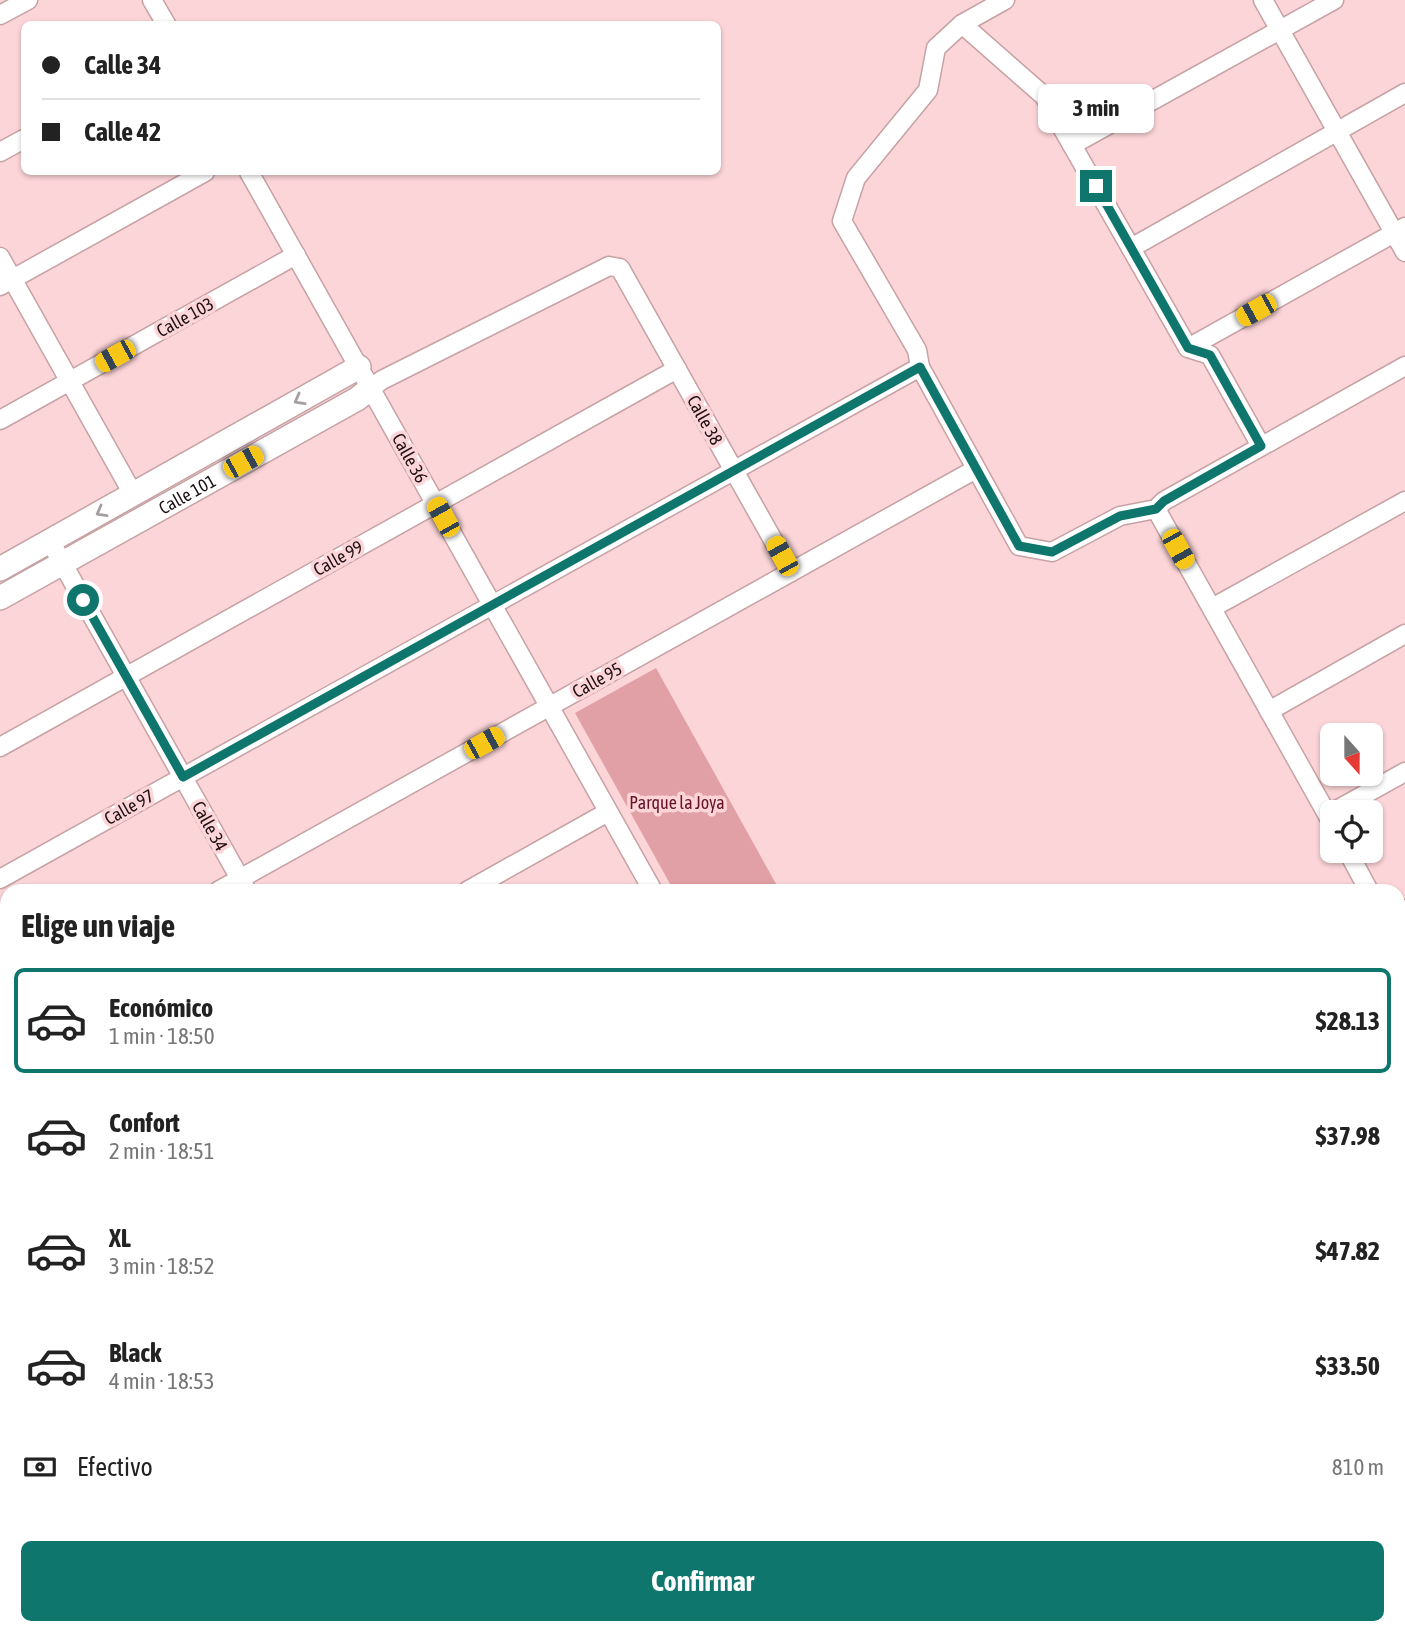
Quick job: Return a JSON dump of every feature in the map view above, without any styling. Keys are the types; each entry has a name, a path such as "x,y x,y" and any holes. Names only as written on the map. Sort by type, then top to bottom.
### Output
{"street":[{"path":"0,15 28,0"},
{"path":"152,0 164,21"},
{"path":"1005,0 962,24 936,48 928,90 856,178 842,221 918,350 920,367 1019,546 1052,552 1120,516 1160,505 1405,366"},
{"path":"1263,0 1337,131 1399,230 1405,253"},
{"path":"1072,145 1334,0"},
{"path":"962,24 1044,96 1188,348 1210,355 1261,446"},
{"path":"1131,248 1405,93"},
{"path":"0,152 21,141"},
{"path":"6,282 200,175"},
{"name":"Calle 36","path":"251,175 649,884"},
{"path":"1188,348 1399,230"},
{"name":"Calle 103","path":"0,420 296,255"},
{"path":"0,257 6,282 70,381 133,494"},
{"name":"Calle 38","path":"371,388 382,380 609,266 620,268 791,572"},
{"name":"Calle 101","path":"0,569 359,367"},
{"name":"Calle 97","path":"0,879 920,367"},
{"name":"Calle 99","path":"0,747 677,369"},
{"name":"Calle 101","path":"0,598 357,400 371,388"},
{"name":"Calle 95","path":"246,884 549,706 976,469"},
{"path":"1212,608 1405,501"},
{"path":"1160,505 1212,608 1322,800"},
{"name":"Calle 34","path":"50,541 243,884"},
{"path":"1269,711 1405,634"},
{"path":"1358,800 1405,772"},
{"path":"479,884 608,812"},
{"path":"1354,863 1366,884"}],"green space":[{"name":"Parque la Joya","path":"656,668 776,884 670,884 575,713"}],"route":[{"path":"83,600 183,777 920,367 1019,546 1052,552 1120,516 1156,509 1164,501 1261,446 1210,355 1188,348 1096,186"}]}
